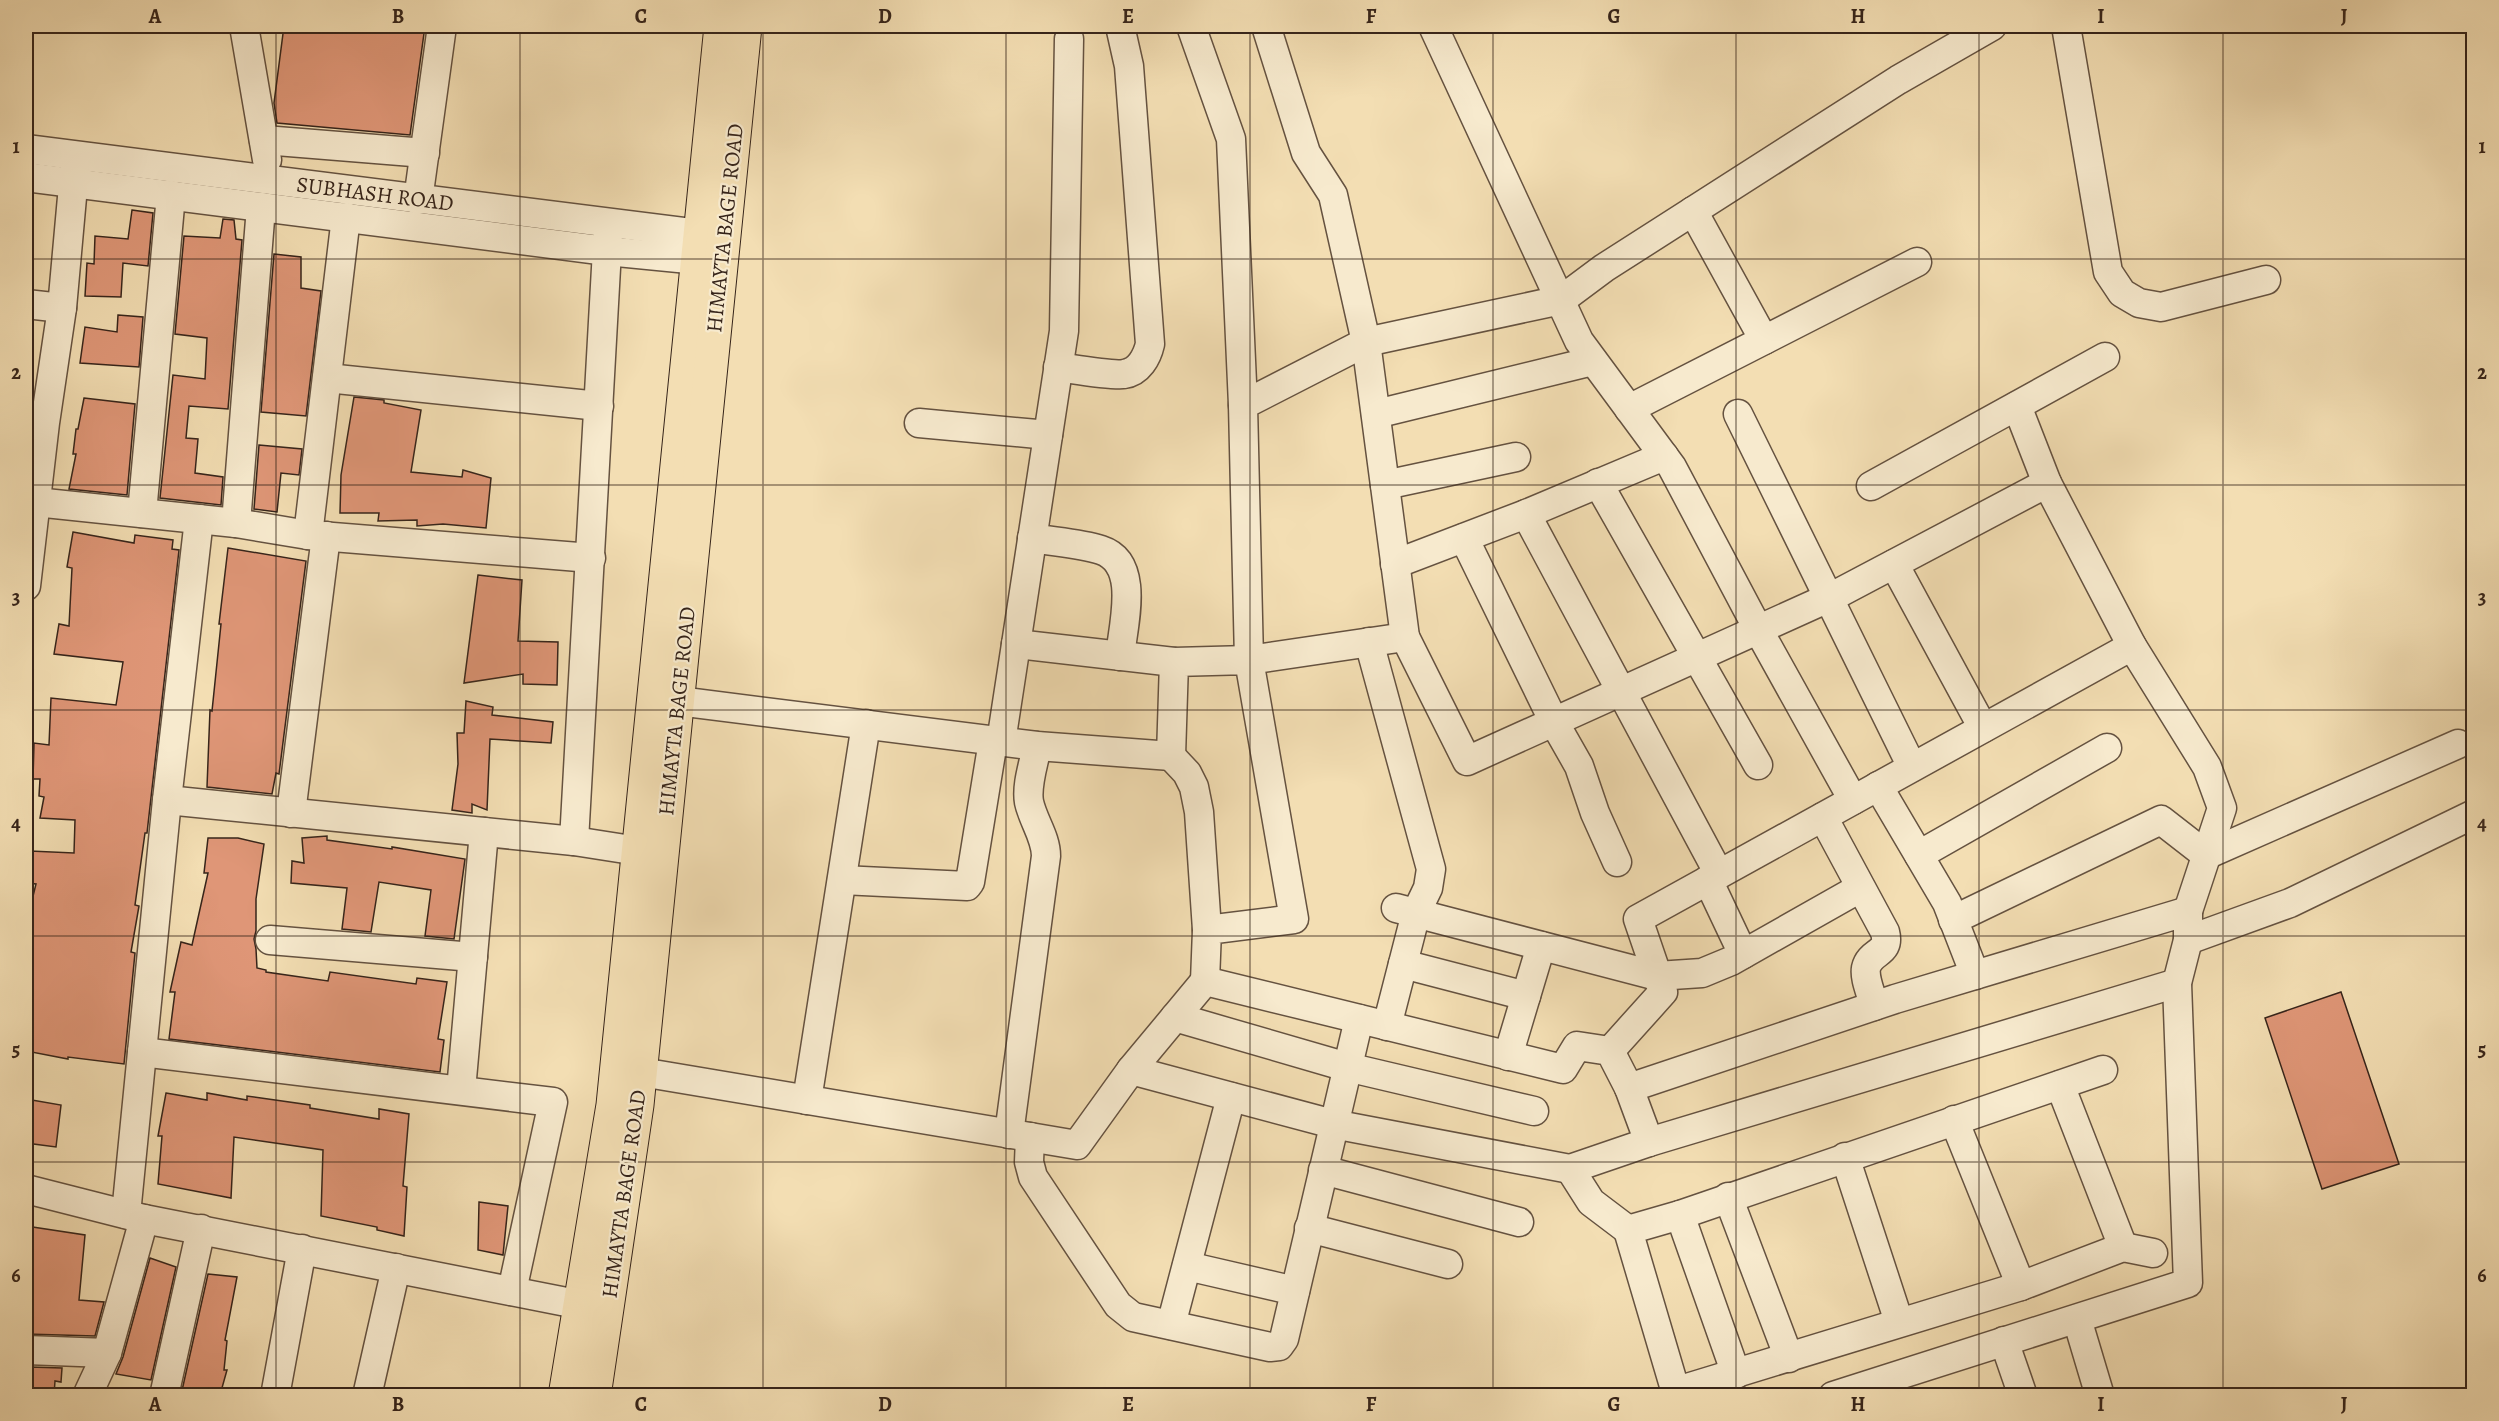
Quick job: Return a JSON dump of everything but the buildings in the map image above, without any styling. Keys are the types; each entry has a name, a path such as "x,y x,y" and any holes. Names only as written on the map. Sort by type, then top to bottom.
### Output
{"main road":[{"path":"565,1395 594,1307 638,851 711,248 721,26"},
{"name":"HIMAYTA BAGE ROAD","path":"594,1395 594,1307 641,1072 678,701 711,248 745,26"}],"street":[{"path":"236,523 265,194 264,140 244,26"},
{"path":"418,200 442,26"},
{"path":"1058,367 1125,374 1140,366 1147,356 1150,344 1130,66 1120,26"},
{"path":"1191,26 1231,139 1243,405 1249,660 1294,919 1207,930"},
{"path":"1266,26 1306,153 1333,195 1366,342 1405,636 1467,761 1828,598 2047,483"},
{"path":"1433,26 1562,300 1579,341 1664,456 1853,800"},
{"path":"1243,405 1366,342 1562,300 1604,268 1898,80 1992,26"},
{"path":"2066,26 2108,272 2122,293 2139,303 2161,307 2266,280"},
{"path":"842,880 968,886 970,882 1016,644 1064,331 1069,39"},
{"path":"264,140 425,153"},
{"name":"SUBHASH ROAD","path":"26,149 75,169 171,195 265,194 418,200 608,237"},
{"path":"26,586 35,422 62,308 75,169"},
{"name":"SUBHASH ROAD","path":"26,177 75,169 265,194 346,217 608,237 711,248"},
{"path":"142,513 171,195"},
{"path":"1694,211 1764,340"},
{"path":"291,813 317,535 327,378 346,217"},
{"path":"574,841 608,237"},
{"path":"1629,409 1917,262"},
{"path":"26,304 62,308"},
{"path":"1871,486 2104,357"},
{"path":"1376,414 1593,361"},
{"path":"327,378 599,406"},
{"path":"1833,1395 1863,1391 2004,1341 2188,1283 2177,983 2188,940 2188,911 2222,808 2207,767 2132,646 2047,483 2017,406"},
{"path":"1738,414 1912,767"},
{"path":"919,423 1048,435"},
{"path":"1395,564 1526,514 1664,456"},
{"path":"1385,485 1516,457"},
{"path":"1598,483 1758,765"},
{"path":"30,502 236,523 317,535 591,558"},
{"path":"1526,514 1621,692 1714,877 1743,954"},
{"path":"87,1395 107,1353 135,1216 142,1052 167,800 199,519"},
{"path":"1032,538 1103,551 1119,562 1125,574 1127,587 1120,656"},
{"path":"1464,538 1554,722 1579,766 1595,813 1617,861"},
{"path":"1894,564 1983,729"},
{"path":"1016,644 1174,662 1249,660 1405,636"},
{"path":"1369,642 1431,869 1428,888 1406,911 1403,964 1387,1026"},
{"path":"1610,1051 1663,992 1638,919 2132,646"},
{"path":"1171,756 1174,662"},
{"path":"641,1072 1077,1145 1131,1070 1205,981 1207,930 1199,812 1194,787 1187,773 1171,756 1037,746 678,701"},
{"path":"807,1100 866,724"},
{"path":"2206,855 2458,744"},
{"path":"1037,746 1029,801 1045,845 1046,856 1019,1136 1033,1177 1118,1305 1133,1317 1270,1347 1279,1346 1284,1339 1359,1019"},
{"path":"1919,855 2107,748"},
{"path":"1878,786 1947,903 1975,975"},
{"path":"167,800 574,841 638,851"},
{"path":"2188,940 2290,903 2474,814"},
{"path":"1823,817 1885,932 1887,940 1885,947 1868,962 1865,971 1875,1006"},
{"path":"1953,920 2161,820 2206,855"},
{"path":"461,1090 484,832"},
{"path":"1406,911 1658,976 1702,973 1743,954 1860,888"},
{"path":"1629,1088 1875,1006 2188,911"},
{"path":"270,940 473,957"},
{"path":"1508,1056 1541,946"},
{"path":"1403,964 1526,996"},
{"path":"1205,981 1563,1069 1577,1046 1610,1051"},
{"path":"1131,1070 1333,1124 1570,1169 1649,1142 2177,983"},
{"path":"1175,1017 1347,1067 1534,1111"},
{"path":"1610,1051 1629,1088 1649,1142"},
{"path":"142,1052 553,1102 512,1291"},
{"path":"1628,1230 1680,1215 2103,1070"},
{"path":"2060,1085 2124,1247"},
{"path":"1171,1325 1231,1097"},
{"path":"1954,1120 2021,1286"},
{"path":"1845,1157 1899,1322"},
{"path":"1570,1169 1591,1202 1628,1230 1675,1394 1899,1322 2021,1286 2124,1247 2153,1253"},
{"path":"1323,1170 1519,1222"},
{"path":"26,1189 135,1216 594,1307"},
{"path":"1728,1197 1789,1358"},
{"path":"1680,1215 1736,1374"},
{"path":"1309,1228 1448,1264"},
{"path":"165,1395 201,1229"},
{"path":"275,1395 302,1249"},
{"path":"1187,1266 1295,1291"},
{"path":"367,1395 396,1268"},
{"path":"2077,1318 2100,1395"},
{"path":"2004,1341 2023,1395"},
{"path":"26,1350 107,1353"}]}
